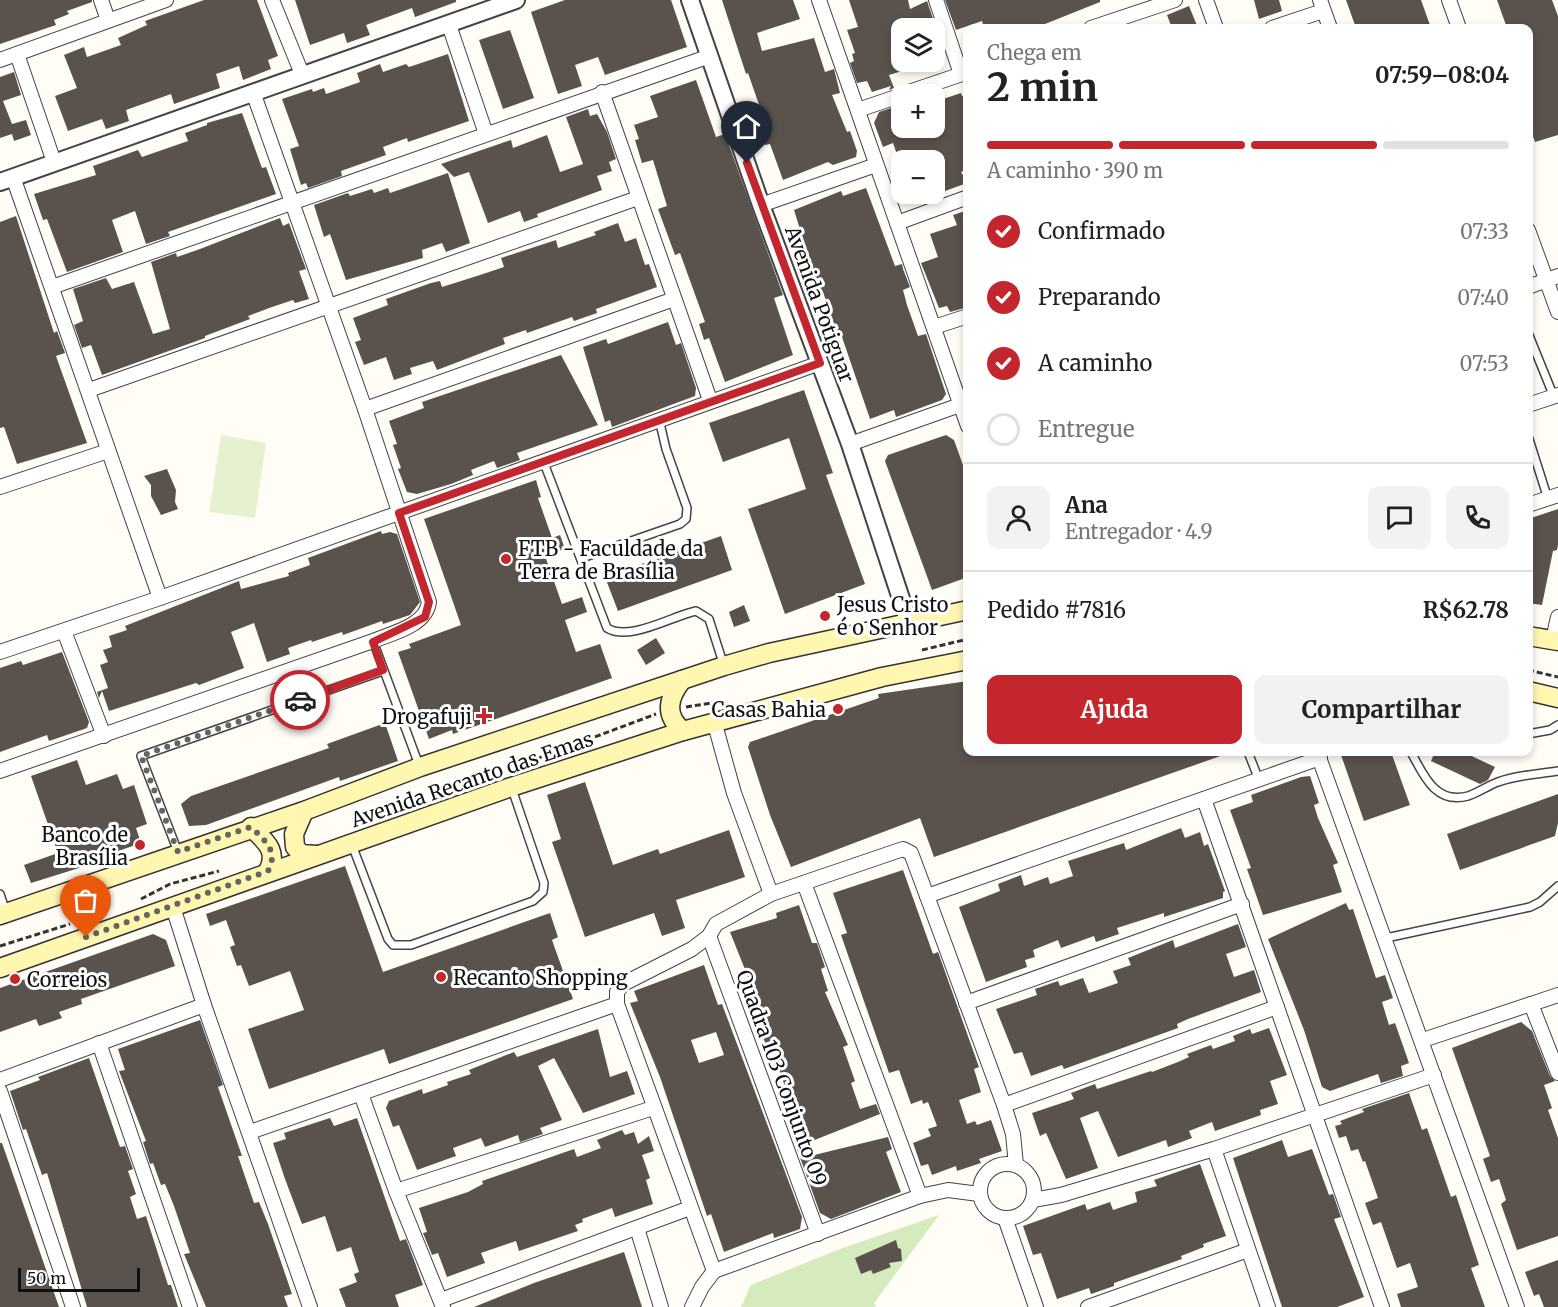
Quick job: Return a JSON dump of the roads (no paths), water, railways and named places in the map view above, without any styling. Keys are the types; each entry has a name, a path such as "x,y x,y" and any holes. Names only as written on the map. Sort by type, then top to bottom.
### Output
{"main road":[{"name":"Avenida Recanto das Emas","path":"3,914 251,827 304,811 420,767 724,666 768,653 963,611"},
{"path":"1533,637 1556,640"},
{"name":"Avenida Recanto das Emas","path":"0,968 268,871 352,844 511,787 714,721 882,677 963,661"},
{"path":"682,680 670,698 669,709 670,717 683,731"},
{"path":"1533,692 1558,698"},
{"path":"304,811 294,834 295,847 301,854 320,855"},
{"path":"251,827 268,844 273,853 273,861 268,871"}],"street":[{"path":"101,0 108,20"},
{"path":"0,60 166,0"},
{"path":"272,0 302,74"},
{"path":"160,598 52,288 7,179 516,0"},
{"name":"Avenida Potiguar","path":"690,0 761,206 850,444 909,623"},
{"path":"819,0 963,413"},
{"path":"936,0 963,70"},
{"path":"1106,24 1175,0"},
{"path":"1206,0 1215,24"},
{"path":"1449,0 1458,24"},
{"path":"1281,24 1322,5 1329,24"},
{"path":"449,25 486,134"},
{"path":"17,54 54,162"},
{"path":"52,288 602,92 710,56"},
{"path":"933,84 963,73"},
{"path":"0,771 373,642 415,623 425,617 428,610 429,602 365,410 253,92"},
{"path":"602,92 710,400"},
{"path":"858,110 891,99"},
{"path":"761,206 876,165"},
{"path":"89,390 638,198"},
{"path":"897,223 963,199"},
{"path":"1533,240 1552,279 1558,312"},
{"path":"1533,285 1552,279"},
{"path":"365,410 674,299"},
{"path":"934,327 963,318"},
{"path":"0,652 64,632 544,463 710,400 820,363"},
{"path":"1533,403 1556,396"},
{"path":"850,444 960,405"},
{"path":"1,482 108,451"},
{"path":"1533,503 1553,497"},
{"path":"1556,640 1558,616"},
{"path":"64,632 104,736"},
{"path":"714,721 734,793 771,894"},
{"path":"927,896 1259,780 1317,756"},
{"path":"1319,756 1517,1307"},
{"path":"1204,799 1316,1113 1382,1307"},
{"path":"714,1271 653,1108 617,1004 617,992 623,984 692,949 709,936 716,924 771,894 903,849 911,852 1004,1105 1013,1134 1016,1165"},
{"path":"804,883 920,1196"},
{"path":"966,1003 1242,904"},
{"path":"173,907 204,1005 310,1307"},
{"name":"Quadra 103 Conjunto 09","path":"709,936 818,1234"},
{"path":"1423,1041 1558,995"},
{"path":"250,1132 617,1004"},
{"path":"1532,1004 1558,1073"},
{"path":"0,1080 204,1005"},
{"path":"1004,1105 1277,1007"},
{"path":"99,1044 189,1307"},
{"path":"1033,1200 1061,1195 1214,1149 1434,1075"},
{"path":"0,1091 73,1307"},
{"path":"361,1094 396,1191 442,1303 690,1208"},
{"path":"396,1191 653,1108"},
{"path":"1214,1149 1269,1307"},
{"path":"1002,1164 1016,1165 1028,1173 1031,1179 1034,1186 1033,1200 1027,1210 1017,1216 1005,1218 993,1214 984,1206 979,1194 981,1180 990,1169 1002,1164"},
{"path":"692,1307 702,1287 714,1271 920,1196 948,1190 979,1194"},
{"path":"1005,1218 1036,1307"},
{"path":"637,1228 661,1307"},
{"path":"1088,1307 1248,1250"}],"lane":[{"path":"1533,344 1556,396"},
{"path":"582,558 680,524 686,519 684,500 666,449 659,419"},
{"path":"1533,448 1553,497"},
{"path":"544,463 607,628 613,632 628,632 696,611 709,619 724,666"},
{"path":"373,642 420,767"},
{"path":"178,852 141,756 383,670"},
{"path":"1533,733 1550,730 1558,725"},
{"path":"1250,756 1259,780"},
{"path":"1413,756 1430,786 1443,795 1454,797 1467,796 1500,781 1558,771"},
{"path":"352,844 388,939 393,945 411,945 533,901 543,892 544,884 511,787"},
{"path":"1386,938 1530,907 1554,892 1558,886"},
{"path":"0,894 3,914"}],"place":[{"name":"FTB - Faculdade da Terra de Brasília","path":"506,559"},
{"name":"Jesus Cristo é o Senhor","path":"825,616"},
{"name":"Casas Bahia","path":"838,709"},
{"name":"Drogafuji","path":"484,716"},
{"name":"Banco de Brasília","path":"140,845"},
{"name":"Recanto Shopping","path":"441,977"},
{"name":"Correios","path":"15,979"}]}
